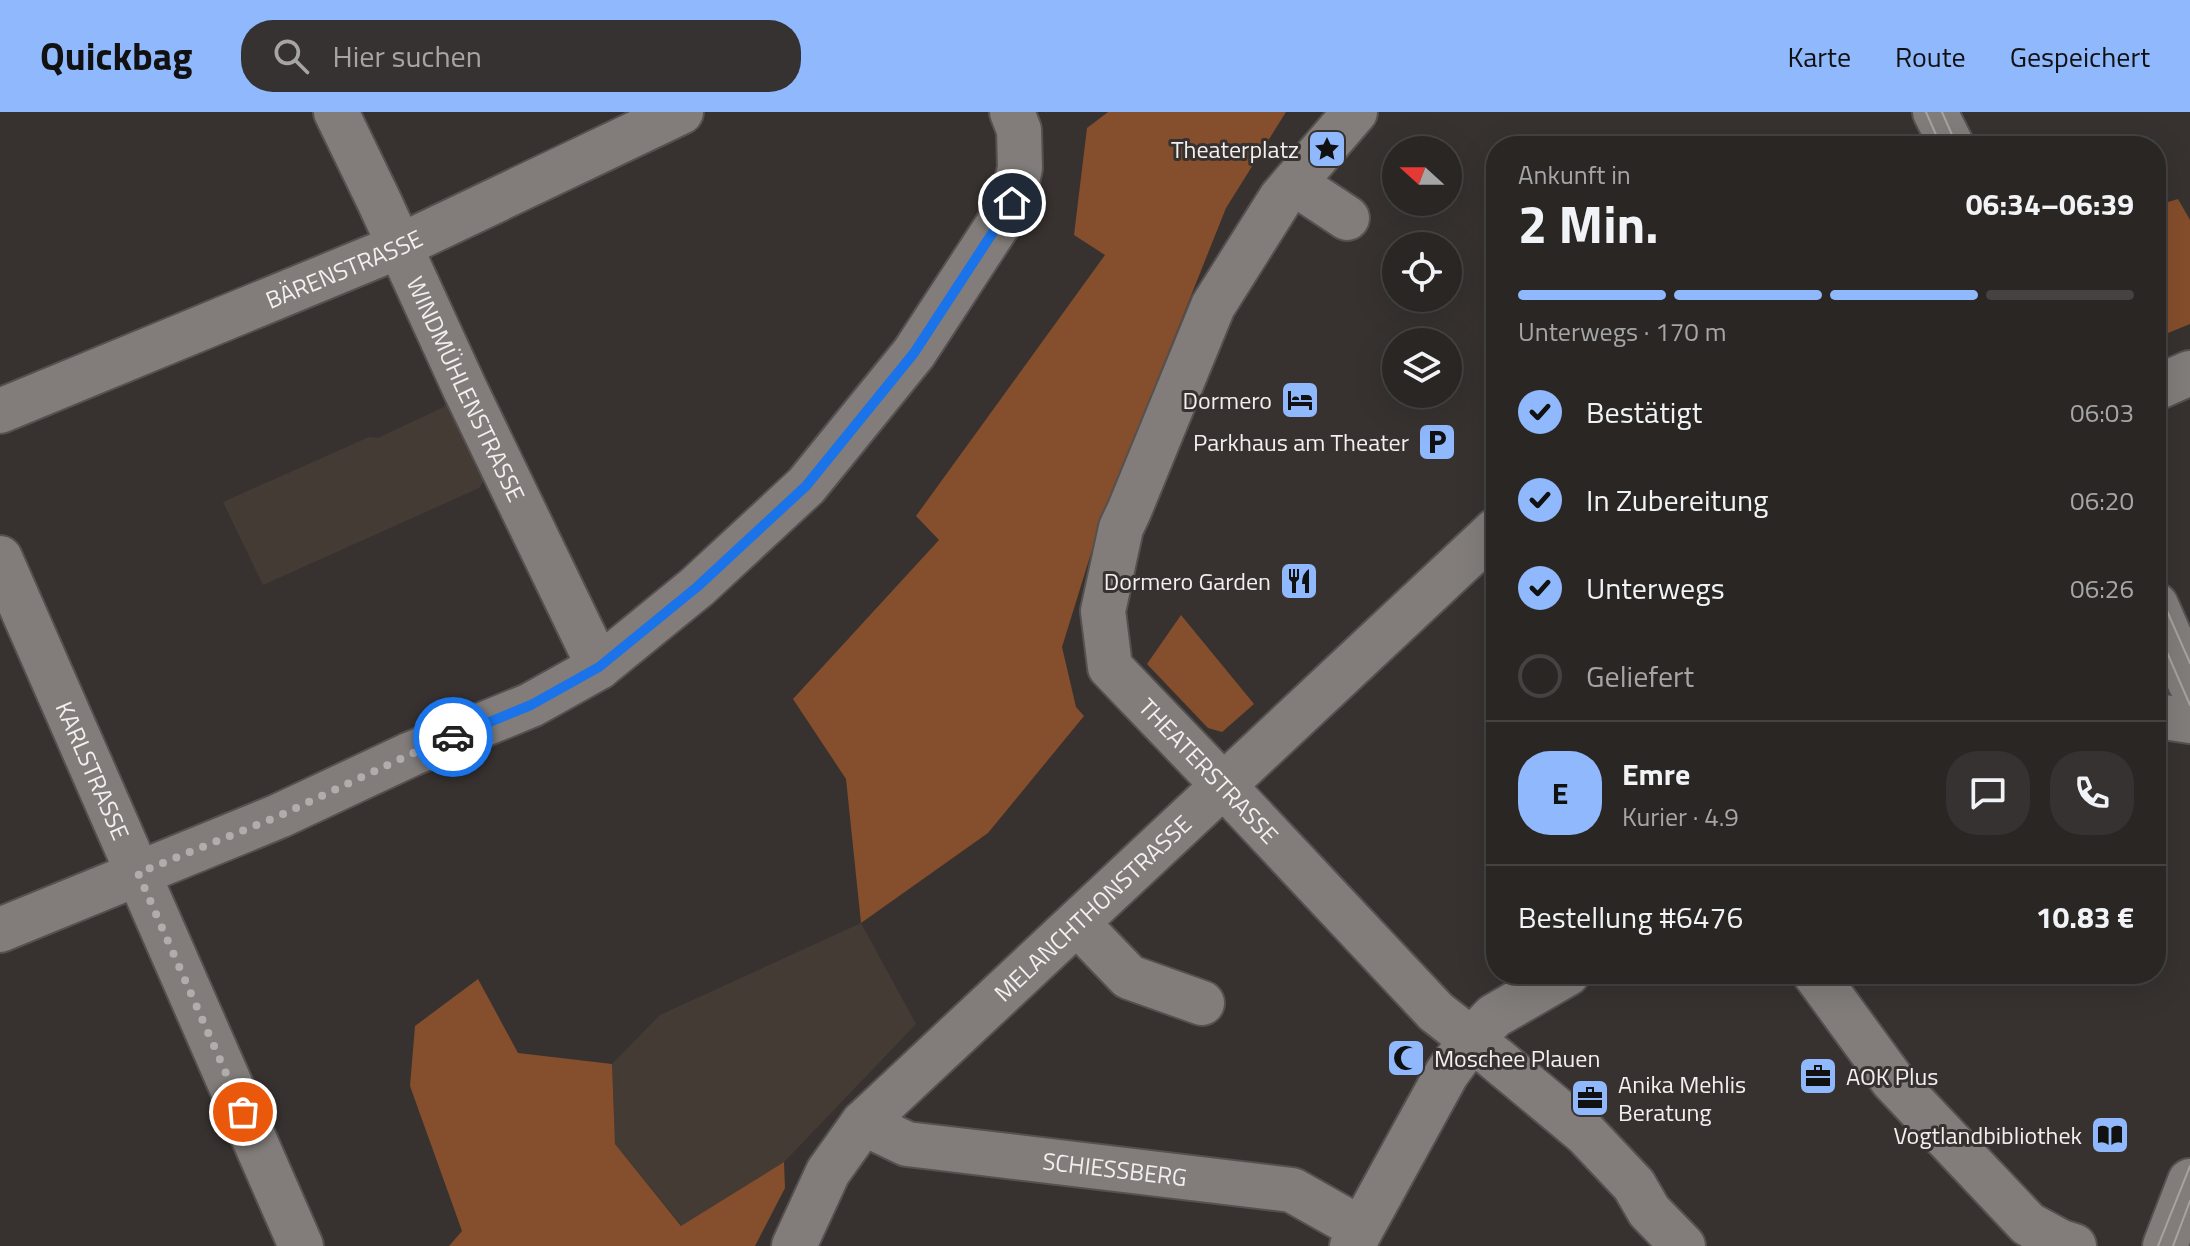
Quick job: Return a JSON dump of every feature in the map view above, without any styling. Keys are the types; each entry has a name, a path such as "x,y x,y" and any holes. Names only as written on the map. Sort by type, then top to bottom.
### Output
{"street":[{"name":"WINDMÜHLENSTRASSE","path":"336,112 599,667"},
{"name":"BÄRENSTRASSE","path":"0,411 400,246 681,112"},
{"path":"0,930 279,816 411,754 531,705 599,667 697,587 806,486 914,353 1012,203 1020,168 1019,130 1012,112"},
{"path":"1347,218 1294,183 1355,112"},
{"path":"1935,112 1947,136"},
{"name":"THEATERSTRASSE","path":"1294,183 1281,198 1213,306 1121,528 1103,611 1110,667 1436,1012 1585,1133 1634,1185 1649,1211 1683,1246"},
{"path":"2166,384 2190,373"},
{"name":"MELANCHTHONSTRASSE","path":"794,1246 828,1172 863,1123 1486,539"},
{"name":"KARLSTRASSE","path":"0,558 301,1246"},
{"path":"2166,628 2189,680"},
{"path":"2166,717 2190,721"},
{"path":"1077,923 1129,977 1202,1003"},
{"path":"1356,1237 1447,1073 1471,1040 1494,1016 1550,984"},
{"path":"1822,984 1893,1081 2028,1224 2074,1246"},
{"name":"SCHIESSBERG","path":"863,1123 907,1144 1292,1190 1356,1237"},
{"path":"2165,1246 2190,1181"}],"shaded area":[{"path":"1108,112 1286,112 1226,208 1101,521 1062,647 1076,707 1084,716 988,833 861,923 846,779 793,699 939,540 916,516 1105,255 1074,235 1087,128"},
{"path":"2166,197 2168,202 2178,199 2190,220 2190,324 2166,334"},
{"path":"446,402 484,481 479,488 263,585 223,502 369,437 378,438 444,407"},
{"path":"1181,615 1254,704 1222,732 1208,728 1147,664"},
{"path":"861,923 916,1024 784,1162 682,1226 615,1144 612,1064 660,1015"},
{"path":"478,979 518,1053 612,1064 615,1144 681,1226 784,1162 785,1188 755,1246 449,1246 462,1231 410,1086 415,1026"}],"tram line":[{"path":"1926,112 1937,136"},
{"path":"1942,112 1953,136"},
{"path":"2166,609 2190,663"},
{"path":"2166,650 2190,705"},
{"path":"2158,1246 2190,1166"},
{"path":"2173,1246 2190,1201"}],"way so far":[{"path":"243,1112 138,873 279,816 453,737"}],"place":[{"name":"Theaterplatz","path":"1327,149"},
{"name":"Dormero","path":"1300,400"},
{"name":"Parkhaus am Theater","path":"1437,442"},
{"name":"Dormero Garden","path":"1299,581"},
{"name":"Moschee Plauen","path":"1406,1058"},
{"name":"AOK Plus","path":"1818,1076"},
{"name":"Anika Mehlis Beratung","path":"1590,1098"},
{"name":"Vogtlandbibliothek","path":"2110,1135"}],"route":[{"path":"453,737 531,705 599,667 697,587 806,486 914,353 1012,203"}]}
